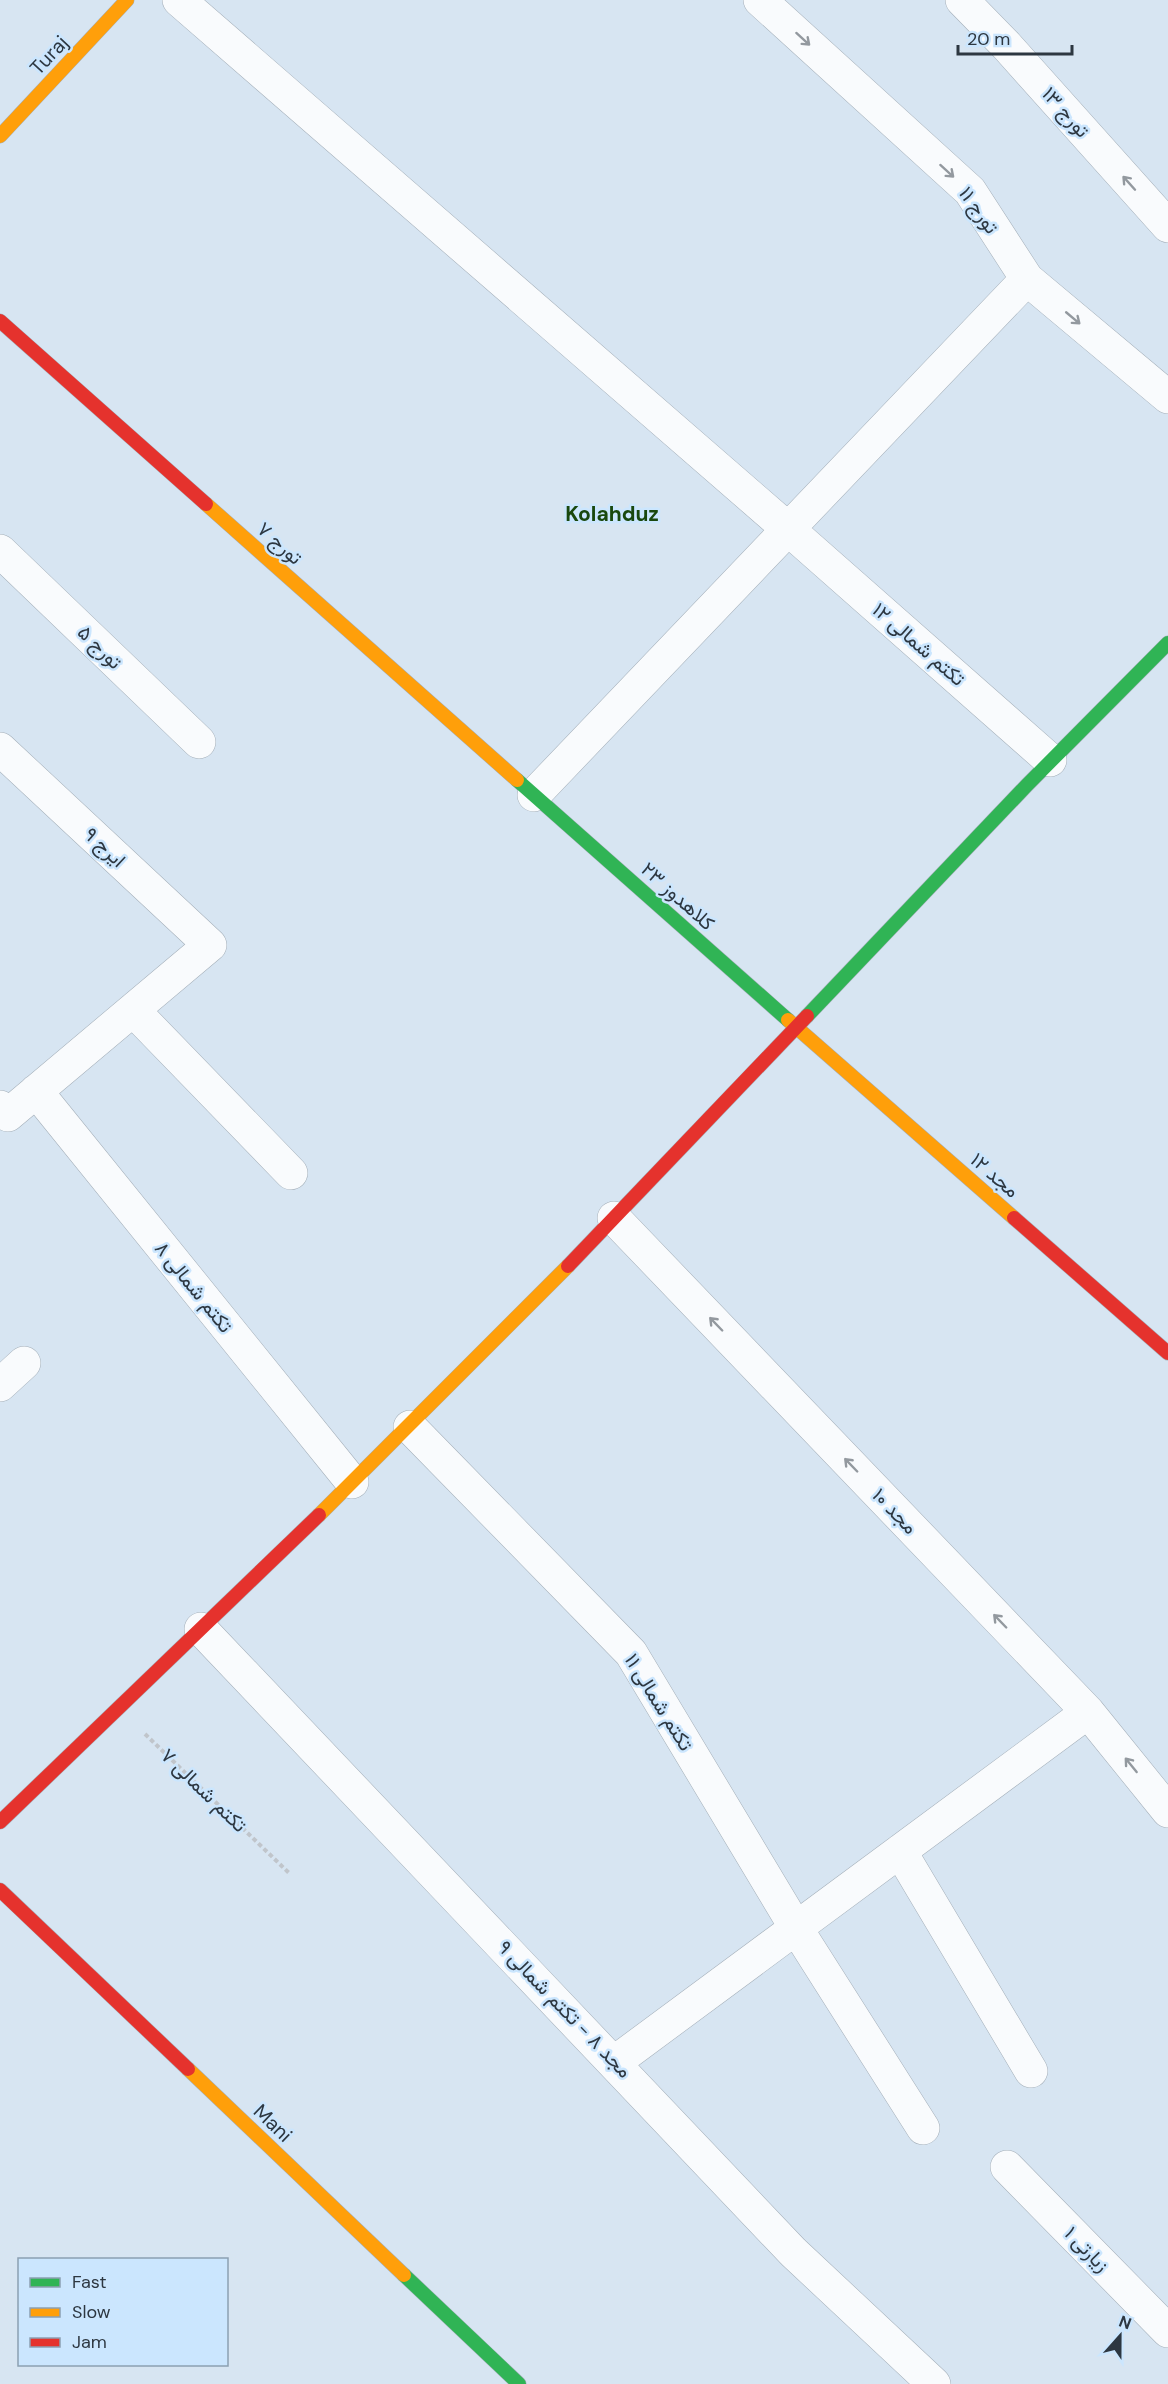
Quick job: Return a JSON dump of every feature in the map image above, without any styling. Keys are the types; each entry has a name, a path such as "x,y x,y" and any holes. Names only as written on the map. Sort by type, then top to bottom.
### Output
{"street":[{"name":"Turaj","path":"0,136 127,0"},
{"name":"تکتم شمالی ۱۲","path":"179,0 788,529 1050,760"},
{"name":"تورج ۱۱","path":"760,0 970,192 1026,279 1168,397"},
{"name":"تورج ۱۳","path":"962,0 1006,45 1168,226"},
{"path":"534,795 1026,279"},
{"name":"تورج ۷","path":"0,321 534,795"},
{"name":"تورج ۵","path":"0,551 199,742"},
{"path":"0,1822 410,1427 614,1218 1050,760 1168,643"},
{"name":"ایرج ۹","path":"0,749 210,945 133,1010"},
{"name":"کلاهدوز ۲۳","path":"534,795 795,1027"},
{"path":"0,1107 8,1115 133,1010 291,1173"},
{"name":"مجد ۱۲","path":"795,1027 1168,1353"},
{"name":"تکتم شمالی ۸","path":"36,1091 352,1482"},
{"name":"مجد ۱۰","path":"614,1218 1088,1712 1168,1811"},
{"path":"0,1385 24,1362"},
{"name":"تکتم شمالی ۱۱","path":"410,1427 632,1653 796,1928 923,2128"},
{"name":"مجد ۸ - تکتم شمالی ۹","path":"201,1629 615,2062 793,2252 934,2384"},
{"path":"615,2062 1088,1712"},
{"path":"900,1851 1030,2070"},
{"name":"Mani","path":"0,1890 511,2381"},
{"name":"زیارتی ۱","path":"1007,2167 1168,2331"}],"path":[{"name":"تکتم شمالی ۷","path":"119,1708 289,1873"}],"traffic: fast":[{"path":"807,1016 1027,785 1168,643"},
{"path":"517,780 788,1020"},
{"path":"404,2275 519,2384"}],"traffic: slow":[{"path":"0,136 127,0"},
{"path":"206,504 517,780"},
{"path":"788,1020 1014,1218"},
{"path":"319,1515 568,1266"},
{"path":"188,2069 404,2275"}],"traffic: jam":[{"path":"0,321 206,504"},
{"path":"568,1266 807,1016"},
{"path":"1014,1218 1168,1353"},
{"path":"0,1822 319,1515"},
{"path":"0,1890 188,2069"}],"district":[{"name":"Kolahduz","path":"612,514"}]}
